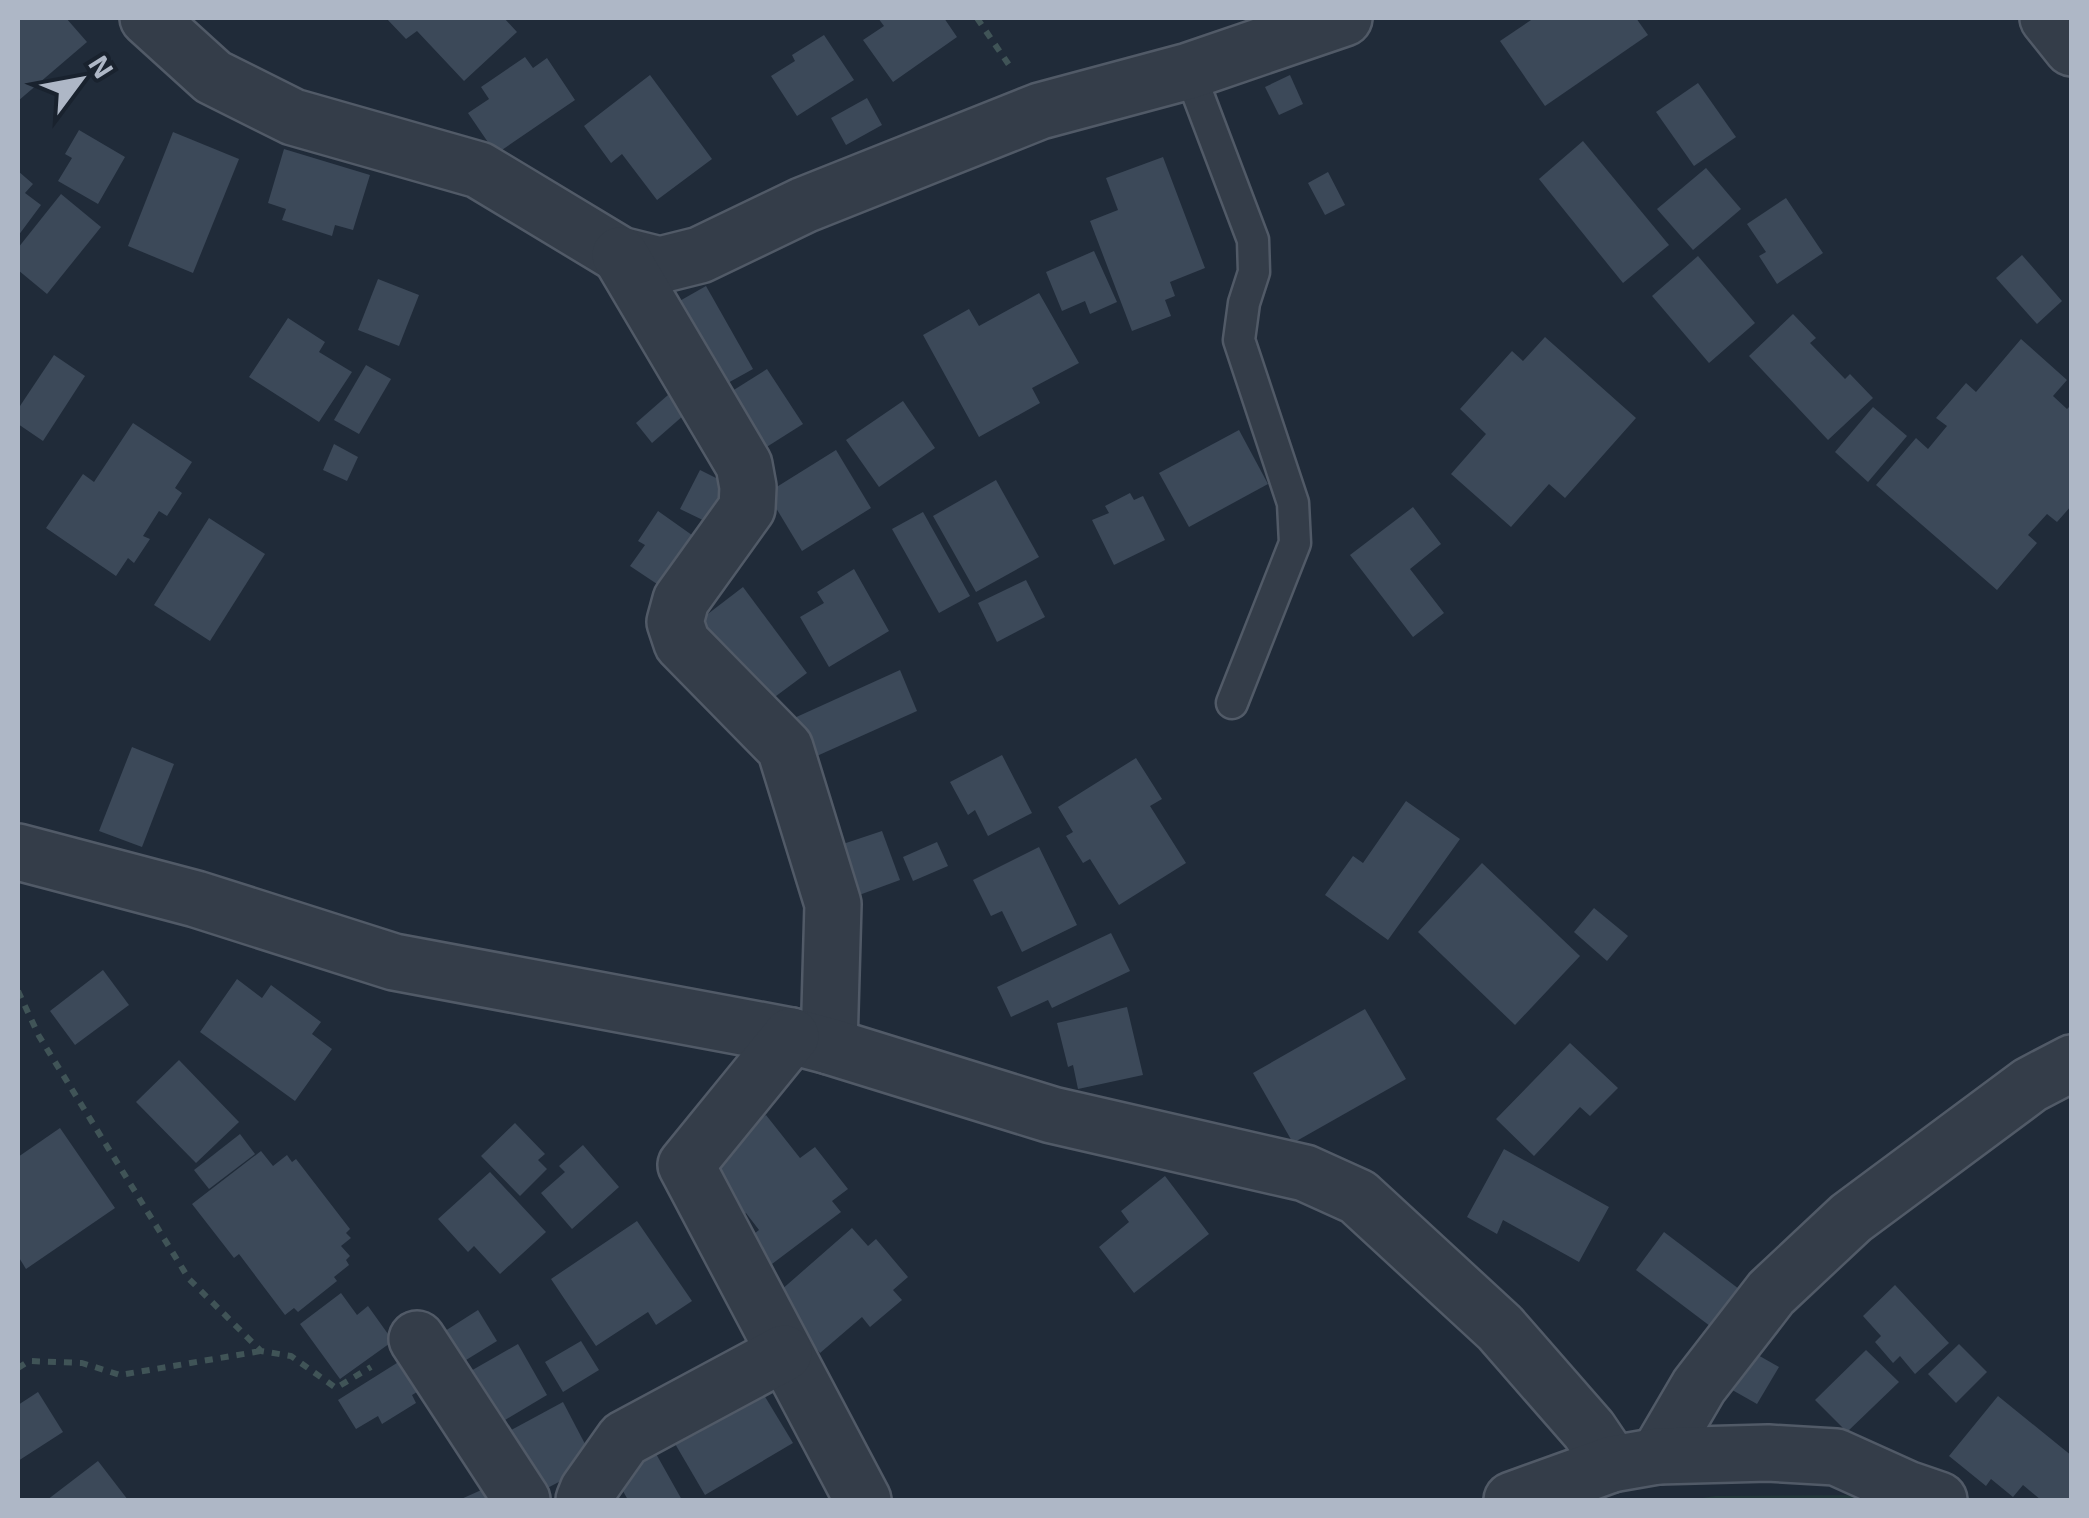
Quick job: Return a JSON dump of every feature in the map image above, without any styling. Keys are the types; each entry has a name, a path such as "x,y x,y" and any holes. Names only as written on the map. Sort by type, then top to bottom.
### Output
{"street":[{"path":"148,18 213,76 293,116 478,170 620,255 660,265 700,255 804,205 1040,111 1189,71 1344,18"},
{"path":"2048,18 2072,48"},
{"path":"620,255 744,464 748,488 747,508 681,600 675,622 682,642 785,748 833,904 810,1041 686,1165 863,1500"},
{"path":"18,852 196,899 394,962 810,1041 1052,1115 1305,1173 1358,1197 1500,1328 1588,1430 1635,1460"},
{"path":"1635,1460 1699,1386 1770,1293 1851,1218 2030,1085 2072,1063"},
{"path":"417,1339 522,1500"},
{"path":"584,1500 624,1439 784,1354"},
{"path":"1512,1500 1635,1460 1768,1452 1836,1457 1918,1497"}],"lane":[{"path":"1189,71 1254,240 1254,272 1244,303 1239,340 1293,503 1296,543 1232,703"}],"path":[{"path":"18,991 39,1036 189,1280 261,1351"},
{"path":"18,1368 29,1361 82,1363 120,1375 261,1351 292,1356 336,1388 417,1339"}],"green space":[{"path":"1882,1495 1882,1500 1690,1500 1715,1496"}],"building":[{"path":"18,18 66,18 87,42 18,101"},
{"path":"386,18 504,18 517,32 464,81 417,31 406,39"},
{"path":"878,18 944,18 957,37 893,82 863,40 884,26"},
{"path":"1534,18 1636,18 1648,35 1545,106 1500,41"},
{"path":"824,35 854,80 797,116 771,76 795,61 792,55"},
{"path":"525,57 533,68 547,58 575,100 496,154 468,113 489,99 481,87"},
{"path":"650,75 712,159 657,200 622,154 611,163 584,126"},
{"path":"1290,75 1303,104 1279,115 1265,87"},
{"path":"1698,83 1736,137 1694,166 1656,112"},
{"path":"867,98 882,125 846,145 831,118"},
{"path":"79,130 125,157 98,204 58,181 72,158 65,154"},
{"path":"173,132 239,159 193,273 128,246"},
{"path":"1583,141 1669,245 1623,283 1539,179"},
{"path":"284,149 370,175 353,230 335,225 332,236 282,220 286,209 268,203"},
{"path":"1163,157 1205,268 1170,282 1175,296 1165,300 1171,316 1132,331 1090,221 1118,210 1106,178"},
{"path":"1706,168 1741,209 1693,250 1657,209"},
{"path":"18,171 33,184 25,193 41,205 18,236"},
{"path":"1328,172 1345,205 1325,215 1308,183"},
{"path":"61,194 101,227 47,294 18,270 18,248"},
{"path":"1786,198 1823,253 1777,284 1759,256 1766,252 1747,224"},
{"path":"1094,251 1117,302 1090,314 1085,301 1062,311 1046,272"},
{"path":"2022,255 2062,301 2037,324 1996,278"},
{"path":"1698,256 1755,323 1709,363 1652,296"},
{"path":"378,279 419,295 399,346 358,330"},
{"path":"706,286 753,369 717,389 669,307"},
{"path":"1039,293 1079,363 1032,388 1040,403 979,437 923,335 969,309 979,326"},
{"path":"1793,314 1816,338 1810,343 1845,379 1850,374 1873,398 1828,440 1749,356"},
{"path":"288,318 325,342 319,352 352,372 319,422 249,377"},
{"path":"1545,337 1636,418 1565,498 1549,484 1511,527 1451,474 1486,434 1460,409 1512,351 1523,361"},
{"path":"2021,339 2067,380 2053,396 2067,409 2072,404 2072,505 2057,522 2047,514 2028,535 2037,543 1997,590 1876,485 1916,438 1928,449 1947,426 1936,418 1966,383 1976,392"},
{"path":"54,355 85,376 43,441 18,424 18,409"},
{"path":"366,365 391,379 359,434 334,420"},
{"path":"767,369 803,424 765,448 729,393"},
{"path":"668,395 684,415 652,443 636,423"},
{"path":"903,401 935,448 879,487 846,440"},
{"path":"1873,407 1907,436 1868,482 1835,452"},
{"path":"133,423 192,462 175,488 182,493 167,516 159,511 143,536 150,539 134,563 128,558 116,576 46,528 83,474 94,482"},
{"path":"1239,430 1268,484 1189,527 1159,473"},
{"path":"334,444 358,457 347,481 323,470"},
{"path":"836,450 871,508 802,551 767,493"},
{"path":"700,470 730,485 711,524 680,509"},
{"path":"996,480 1039,557 976,592 933,516"},
{"path":"1130,493 1134,500 1143,496 1165,540 1114,565 1092,520 1109,513 1105,506"},
{"path":"1413,507 1441,544 1410,569 1444,613 1413,637 1350,555"},
{"path":"658,511 706,545 672,594 630,566 645,545 638,541"},
{"path":"923,512 970,596 939,613 892,529"},
{"path":"209,518 265,554 210,641 154,605"},
{"path":"854,569 889,631 829,667 800,617 824,603 817,592"},
{"path":"1026,580 1045,617 997,642 978,603"},
{"path":"743,587 807,673 760,708 696,623"},
{"path":"900,670 917,711 799,764 781,724"},
{"path":"132,747 174,764 142,847 99,831"},
{"path":"1002,755 1032,813 988,836 975,810 968,815 950,782"},
{"path":"1136,758 1162,799 1150,806 1186,863 1119,905 1090,859 1083,863 1066,836 1073,832 1058,807"},
{"path":"1406,801 1460,839 1388,940 1325,895 1353,856 1363,863"},
{"path":"882,831 900,880 851,898 834,847"},
{"path":"937,842 948,866 913,881 903,857"},
{"path":"1039,847 1077,925 1022,952 1002,911 991,916 973,880"},
{"path":"1482,863 1580,956 1515,1025 1418,932"},
{"path":"1594,908 1628,936 1607,961 1574,932"},
{"path":"1111,933 1130,971 1052,1008 1048,1000 1011,1017 997,987"},
{"path":"103,970 129,1005 75,1045 50,1011"},
{"path":"237,979 262,998 271,985 321,1022 312,1034 332,1049 295,1101 200,1032"},
{"path":"1127,1007 1143,1075 1078,1089 1057,1023"},
{"path":"1365,1009 1406,1079 1293,1143 1253,1073"},
{"path":"1570,1043 1618,1088 1590,1116 1580,1107 1534,1156 1496,1119"},
{"path":"179,1060 239,1122 196,1163 136,1102"},
{"path":"766,1115 800,1158 815,1147 848,1189 832,1201 841,1212 772,1264 750,1237 759,1230 746,1213 738,1219 706,1161"},
{"path":"515,1123 545,1154 538,1160 547,1169 520,1196 481,1156"},
{"path":"60,1128 115,1208 26,1269 18,1256 18,1157"},
{"path":"240,1134 255,1154 209,1189 194,1170"},
{"path":"583,1145 619,1187 572,1229 541,1193 565,1172 559,1166"},
{"path":"1504,1149 1609,1207 1579,1262 1503,1220 1497,1234 1467,1217"},
{"path":"261,1151 273,1166 287,1155 292,1162 296,1159 350,1229 346,1233 351,1238 341,1246 350,1256 346,1260 349,1265 334,1277 337,1281 298,1312 294,1308 285,1315 239,1254 234,1258 192,1204"},
{"path":"490,1172 546,1232 500,1274 474,1246 468,1252 438,1219"},
{"path":"1165,1176 1209,1234 1134,1293 1099,1247 1129,1222 1121,1211"},
{"path":"637,1221 692,1301 656,1325 648,1312 596,1346 551,1279"},
{"path":"852,1228 868,1246 876,1239 908,1277 893,1290 902,1300 870,1327 862,1317 820,1353 772,1298"},
{"path":"1664,1232 1739,1289 1710,1326 1636,1270"},
{"path":"1895,1285 1949,1343 1915,1374 1900,1356 1893,1363 1875,1342 1881,1336 1863,1316"},
{"path":"341,1293 357,1315 368,1306 393,1341 340,1379 300,1324"},
{"path":"478,1310 497,1341 453,1368 434,1338"},
{"path":"581,1341 599,1370 563,1392 545,1362"},
{"path":"518,1344 547,1395 500,1423 469,1372"},
{"path":"1959,1344 1987,1372 1956,1403 1928,1374"},
{"path":"1749,1350 1779,1367 1757,1404 1727,1387"},
{"path":"1866,1350 1899,1382 1847,1432 1815,1400"},
{"path":"408,1356 427,1386 412,1395 416,1403 382,1424 378,1416 356,1429 338,1400"},
{"path":"761,1390 793,1443 705,1495 674,1442"},
{"path":"38,1392 63,1432 18,1461 18,1405"},
{"path":"1998,1396 2072,1456 2072,1500 2041,1500 2023,1485 2013,1497 1991,1479 1986,1486 1949,1456"},
{"path":"563,1402 595,1463 534,1495 502,1435"},
{"path":"655,1452 682,1500 628,1500 614,1475"},
{"path":"98,1461 128,1500 47,1500"},
{"path":"488,1487 494,1500 459,1500"}]}
